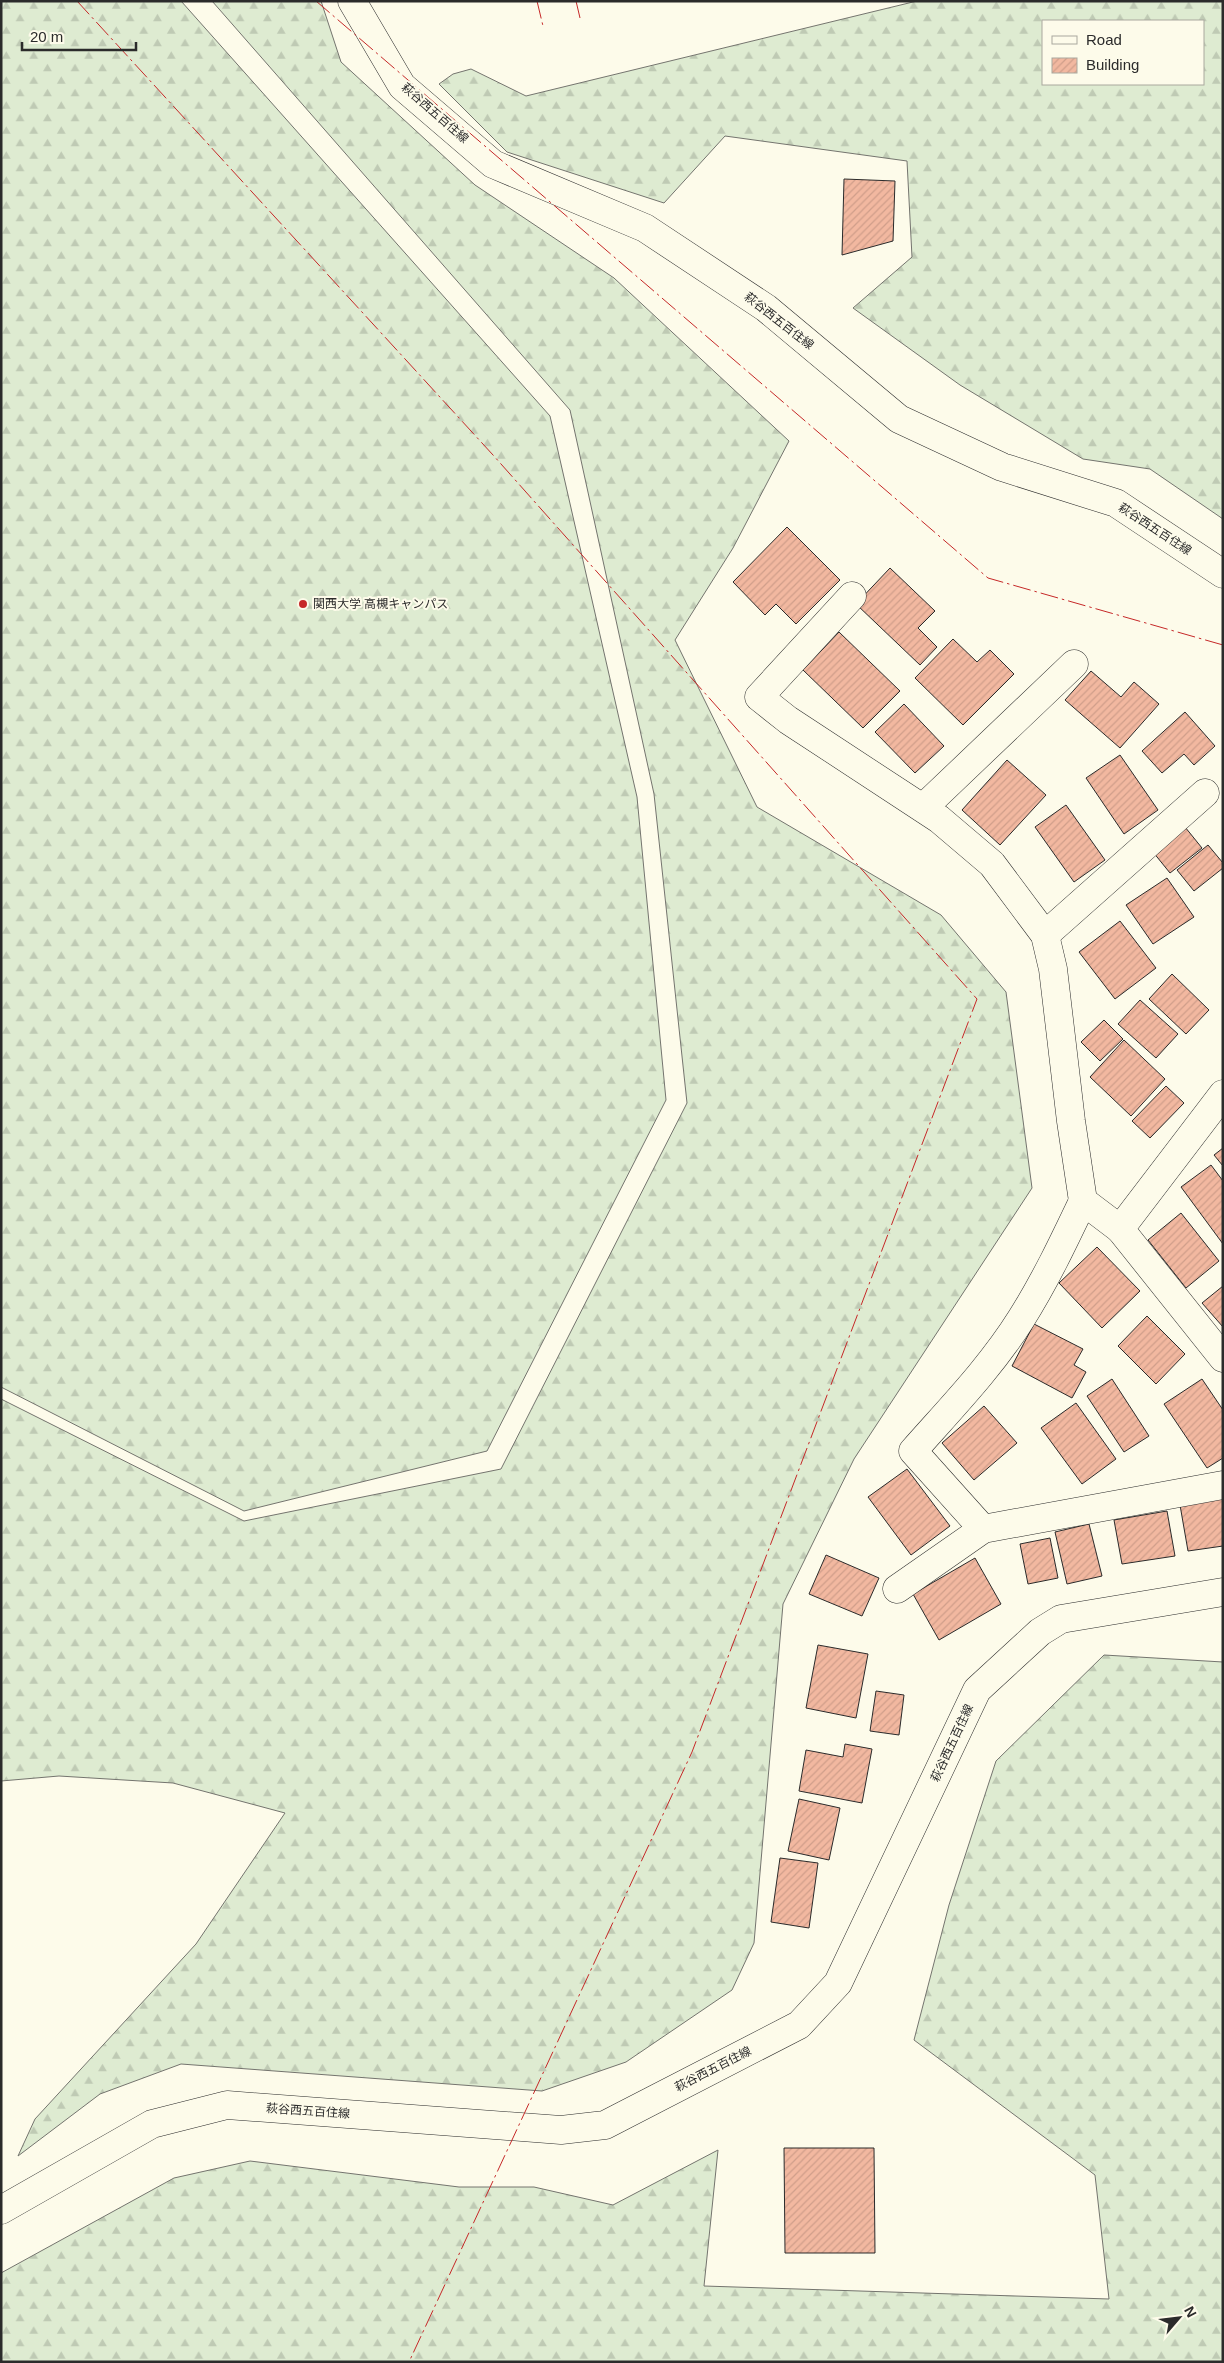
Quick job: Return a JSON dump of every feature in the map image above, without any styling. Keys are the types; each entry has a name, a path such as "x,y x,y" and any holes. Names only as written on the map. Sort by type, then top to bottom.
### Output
{"main road":[{"name":"萩谷西五百住線","path":"352,1 402,86 493,164 645,228 766,308 899,419 1002,467 1116,503 1223,574"},
{"path":"852,596 758,697 828,747 924,807 992,864 1045,935 1054,969 1071,1121 1083,1201 1056,1258 1020,1320 974,1380 913,1451 983,1529"},
{"path":"924,807 1074,664"},
{"path":"1045,935 1205,793"},
{"path":"1120,1229 1223,1094"},
{"path":"1083,1201 1120,1229 1223,1358"},
{"path":"896,1589 983,1529 1223,1485"},
{"name":"萩谷西五百住線","path":"1,2210 152,2124 227,2105 561,2130 606,2125 799,2025 838,1983 977,1690 1040,1632 1061,1619 1223,1592"}],"green space":[{"name":"関西大学 高槻キャンパス","path":"1,1 181,1 550,416 637,797 666,1100 487,1451 244,1511 1,1387"},
{"path":"212,1 321,1 341,62 475,185 614,278 789,441 733,548 675,640 757,807 941,915 1006,992 1032,1188 854,1459 783,1604 754,1943 732,1990 626,2062 542,2091 181,2064 100,2094 18,2156 35,2119 196,1944 285,1813 173,1783 59,1776 1,1781 1,1399 244,1521 501,1469 687,1103 654,794 570,410"},
{"path":"917,1 1223,1 1223,519 1150,469 1083,459 960,385 853,308 912,257 907,161 725,136 664,203 507,152 439,84 453,74 471,69 526,96"},
{"path":"1104,1655 1223,1662 1223,2362 1,2362 1,2273 174,2178 250,2161 459,2187 534,2187 613,2205 718,2150 704,2286 1109,2299 1095,2175 914,2040 949,1905 996,1761"}],"building":[{"path":"844,179 895,181 893,241 842,255"},
{"path":"787,527 840,580 796,624 776,604 765,615 733,582"},
{"path":"890,568 935,611 918,628 937,647 920,665 856,604"},
{"path":"839,632 900,691 863,728 803,670"},
{"path":"953,639 977,662 990,650 1014,674 963,725 915,678"},
{"path":"1091,671 1121,697 1134,682 1159,704 1120,748 1065,700"},
{"path":"904,704 944,746 915,773 875,732"},
{"path":"1185,712 1215,746 1194,765 1184,754 1162,773 1142,751"},
{"path":"1120,755 1158,810 1124,834 1086,778"},
{"path":"1007,760 1046,795 1000,845 962,810"},
{"path":"1066,805 1105,860 1074,882 1035,827"},
{"path":"1185,827 1202,848 1170,873 1153,852"},
{"path":"1208,845 1223,863 1223,868 1194,891 1177,870"},
{"path":"1167,878 1194,917 1153,944 1126,905"},
{"path":"1120,921 1156,968 1115,999 1079,952"},
{"path":"1172,974 1209,1010 1186,1034 1149,999"},
{"path":"1140,1000 1178,1034 1156,1058 1118,1024"},
{"path":"1104,1020 1123,1039 1100,1061 1081,1042"},
{"path":"1124,1040 1165,1079 1131,1116 1090,1077"},
{"path":"1166,1086 1184,1103 1150,1138 1132,1121"},
{"path":"1223,1148 1223,1166 1214,1155"},
{"path":"1211,1165 1223,1181 1223,1244 1181,1187"},
{"path":"1181,1213 1219,1261 1186,1288 1148,1240"},
{"path":"1097,1247 1140,1291 1102,1328 1059,1283"},
{"path":"1223,1286 1223,1327 1202,1303"},
{"path":"1147,1316 1185,1354 1156,1384 1118,1346"},
{"path":"1034,1324 1083,1349 1074,1365 1086,1372 1072,1398 1012,1366"},
{"path":"1112,1379 1149,1436 1124,1452 1087,1396"},
{"path":"1202,1379 1223,1410 1223,1458 1207,1468 1164,1404"},
{"path":"1076,1403 1116,1459 1082,1484 1041,1428"},
{"path":"984,1406 1017,1443 974,1480 942,1443"},
{"path":"907,1469 950,1526 911,1555 868,1497"},
{"path":"1223,1498 1223,1546 1188,1551 1180,1505"},
{"path":"1167,1511 1175,1556 1122,1564 1114,1520"},
{"path":"1089,1524 1102,1576 1067,1584 1055,1532"},
{"path":"1050,1538 1058,1578 1028,1584 1020,1544"},
{"path":"826,1555 879,1578 862,1616 809,1594"},
{"path":"975,1558 1001,1604 939,1640 913,1594"},
{"path":"818,1645 868,1654 856,1718 806,1708"},
{"path":"876,1691 904,1695 899,1735 870,1731"},
{"path":"845,1744 872,1749 862,1803 799,1791 806,1750 843,1757"},
{"path":"799,1799 840,1808 829,1860 788,1851"},
{"path":"780,1858 818,1863 809,1928 771,1922"},
{"path":"784,2148 874,2148 875,2253 785,2253"}],"power":[{"path":"77,1 493,455 977,999 692,1752 409,2362"},
{"path":"316,1 988,578 1223,645"},
{"path":"537,1 543,26"},
{"path":"576,1 580,18"}],"place":[{"name":"関西大学 高槻キャンパス","path":"303,604"}]}
